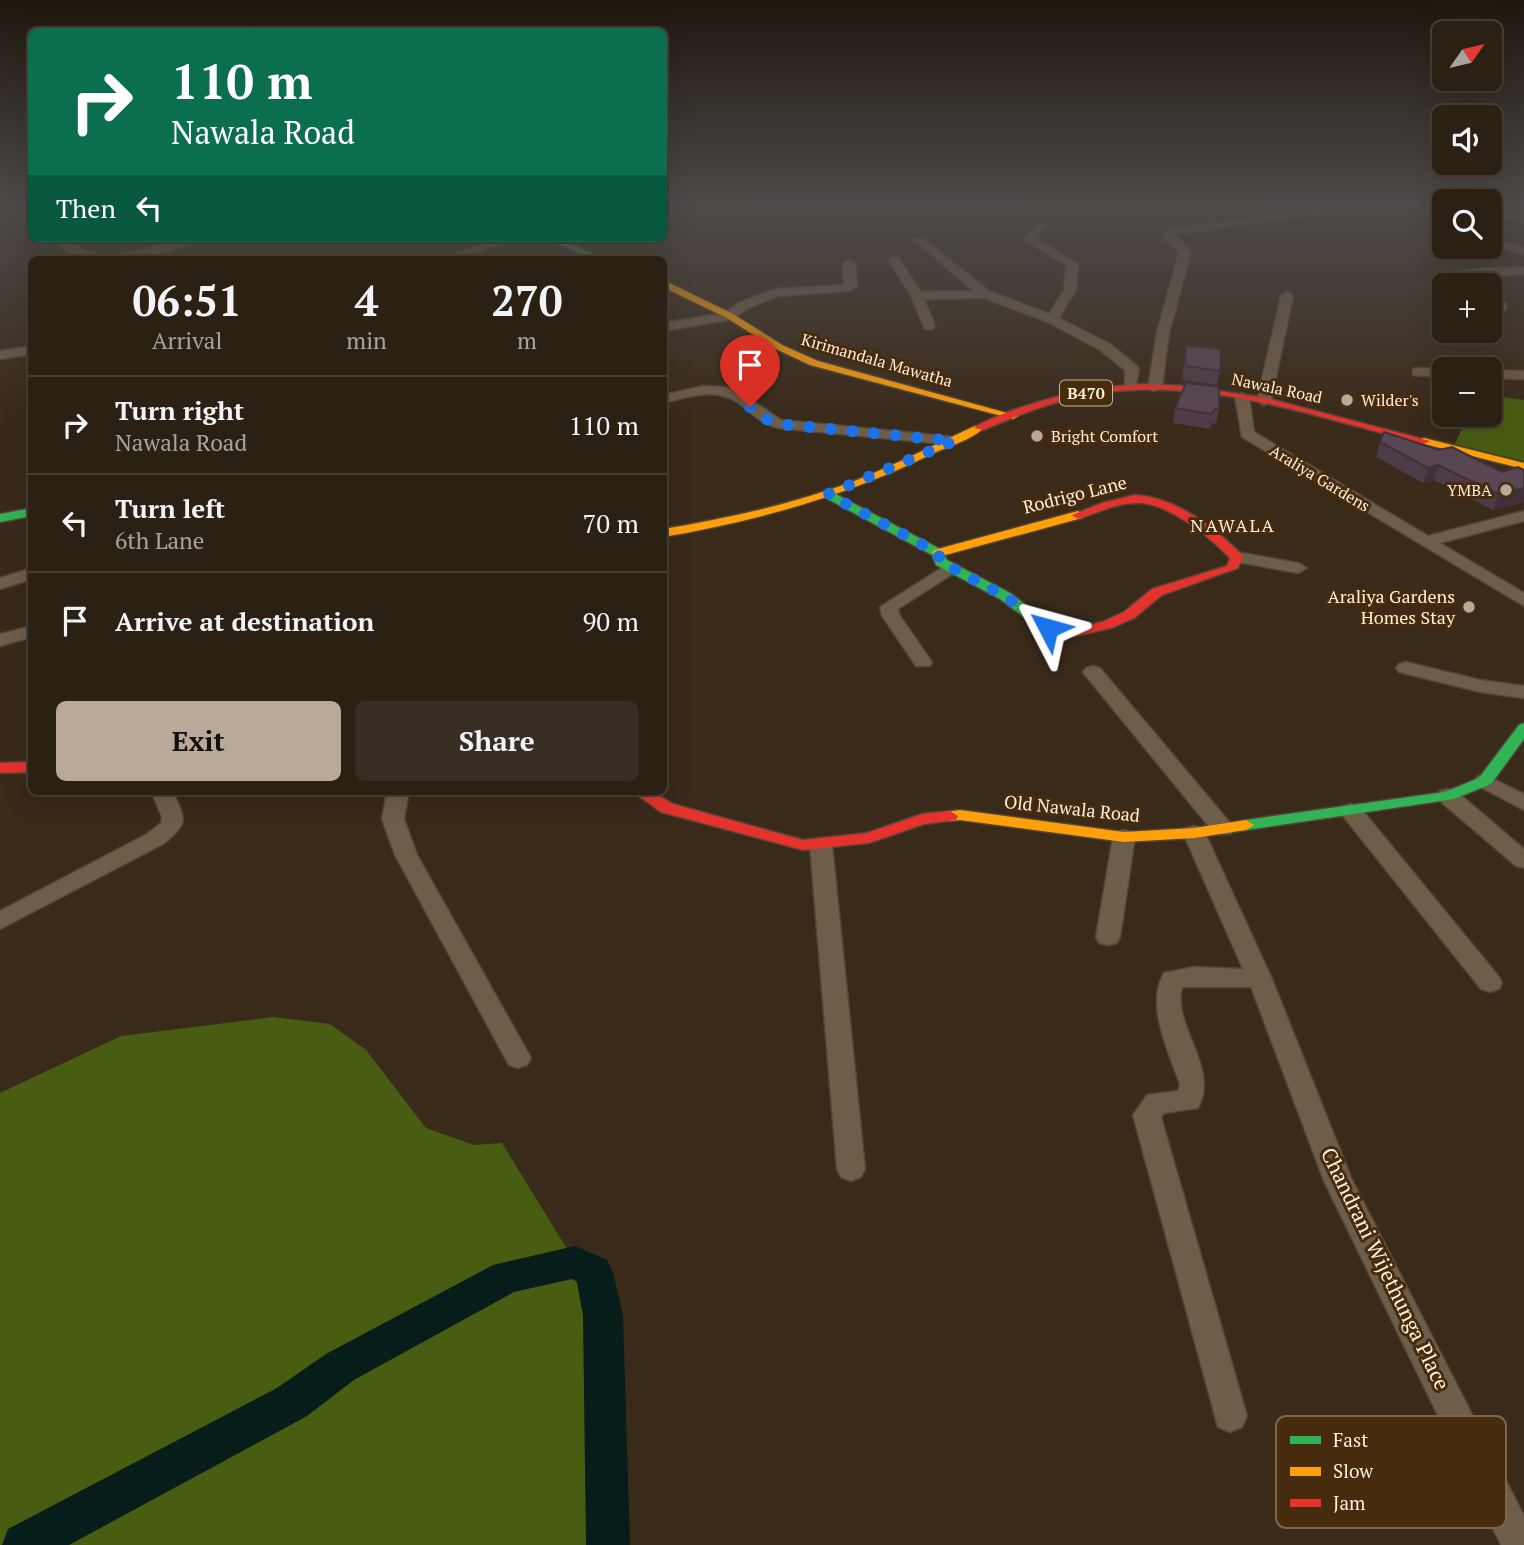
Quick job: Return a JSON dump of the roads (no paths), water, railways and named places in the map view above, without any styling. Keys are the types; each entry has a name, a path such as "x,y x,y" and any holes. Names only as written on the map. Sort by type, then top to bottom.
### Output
{"main road":[{"name":"Kirimandala Mawatha","path":"667,285 730,317 779,347 814,363 1013,416"},
{"name":"Nawala Road","path":"667,532 724,524 828,494 1013,416 1070,396 1130,387 1155,387 1265,401 1524,466"},
{"path":"828,494 938,553 941,562 1005,596 1048,628 1076,632 1129,615 1157,592 1232,568 1237,557"},
{"name":"Rodrigo Lane","path":"938,553 1138,498 1173,510 1230,548 1237,557"},
{"path":"0,518 28,514"},
{"path":"1485,781 1524,728"},
{"path":"0,768 28,767"},
{"name":"Old Nawala Road","path":"646,795 667,808 803,845 821,845 869,838 922,819 960,815 1124,837 1194,833 1448,796 1485,781"}],"street":[{"path":"667,326 730,317 741,306 776,293 846,288 851,286 850,276"},
{"path":"905,276 918,296 929,326"},
{"path":"963,276 985,294 1052,319 1105,347 1132,369 1130,387"},
{"path":"1052,319 1070,290 1071,276"},
{"path":"1155,387 1163,333 1178,276"},
{"path":"918,296 985,294"},
{"path":"1265,401 1287,296"},
{"path":"0,355 28,351"},
{"path":"1418,372 1432,373"},
{"path":"1502,374 1524,375"},
{"path":"667,398 712,389 739,396 761,417 778,424 954,441"},
{"name":"Araliya Gardens","path":"1242,397 1247,433 1524,601"},
{"path":"1425,542 1524,516"},
{"path":"1237,557 1298,568"},
{"path":"923,662 891,617 889,607 951,568"},
{"path":"0,583 28,574"},
{"path":"0,640 28,632"},
{"path":"1406,667 1480,685 1524,692"},
{"path":"1093,672 1223,830"},
{"path":"1485,781 1524,803"},
{"path":"0,921 172,826 173,817 164,795"},
{"path":"397,795 393,819 406,855 518,1058"},
{"path":"1448,796 1524,861"},
{"path":"1351,811 1490,983"},
{"name":"Chandrani Wijethunga Place","path":"1194,833 1260,979 1338,1181 1456,1416"},
{"path":"1108,937 1124,837"},
{"path":"821,845 851,1169"},
{"path":"1230,1416 1147,1115 1157,1102 1188,1101 1193,1084 1170,1010 1168,990 1173,979 1194,976 1260,979"},
{"name":"Chandrani Wijethunga Place","path":"1506,1517 1520,1545"}],"waterway":[{"path":"24,1545 292,1402 340,1367 506,1277 575,1262 594,1272 603,1316 608,1545"}],"place":[{"name":"Wilder's","path":"1347,400"},
{"name":"Bright Comfort","path":"1037,436"},
{"name":"YMBA","path":"1506,490"},
{"name":"Araliya Gardens Homes Stay","path":"1469,607"}],"district":[{"name":"NAWALA","path":"1233,526"}]}
